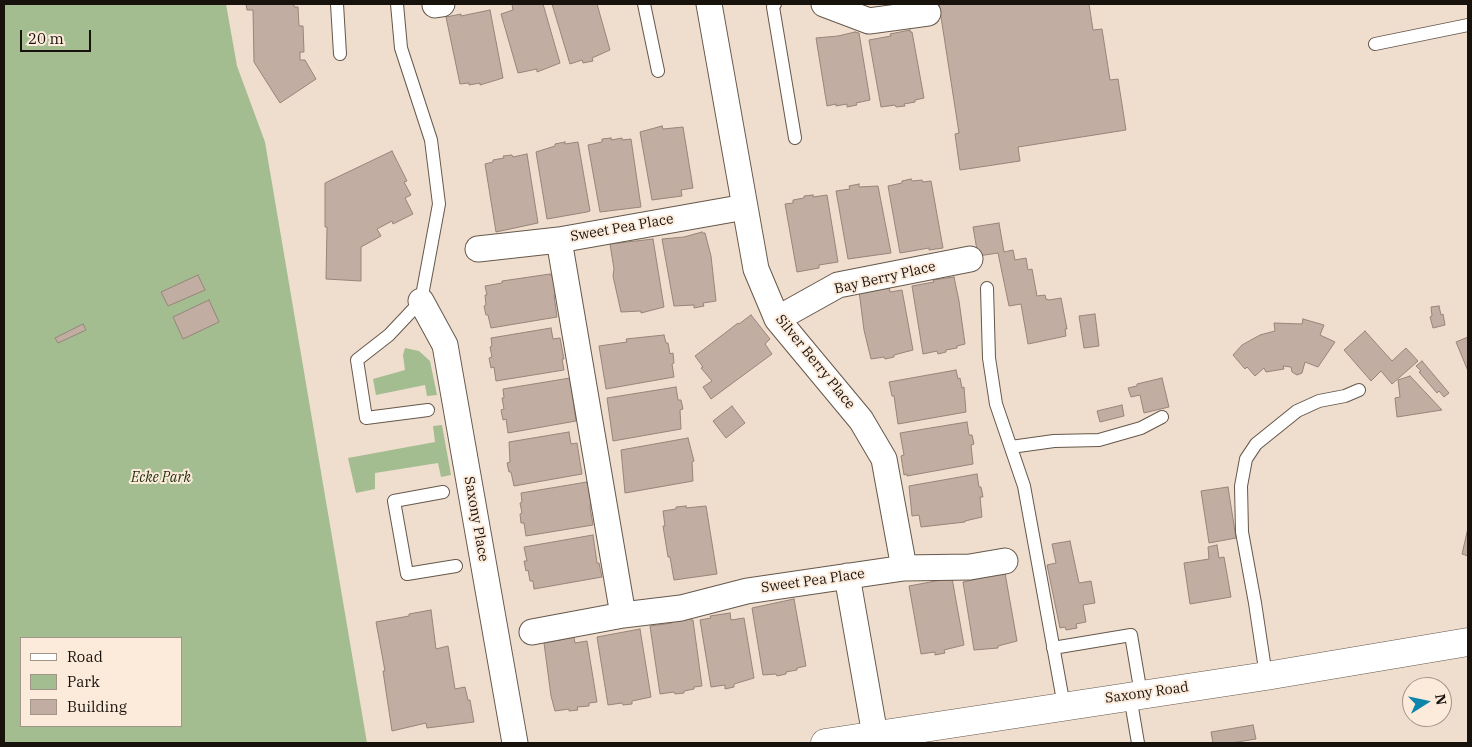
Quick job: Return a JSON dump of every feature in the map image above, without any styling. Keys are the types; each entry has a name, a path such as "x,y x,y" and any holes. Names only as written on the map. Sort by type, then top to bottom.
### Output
{"street":[{"name":"Silver Berry Place","path":"709,4 756,269 777,319 861,420 884,459 904,568"},
{"path":"824,4 869,21 928,13"},
{"name":"Sweet Pea Place","path":"478,249 559,240 745,207"},
{"name":"Sweet Pea Place","path":"559,240 623,616"},
{"name":"Bay Berry Place","path":"777,319 838,285 970,259"},
{"name":"Saxony Place","path":"421,300 445,345 515,743"},
{"name":"Sweet Pea Place","path":"532,632 681,608 747,591 904,568 970,567 1005,561"},
{"path":"847,576 875,735"},
{"name":"Saxony Road","path":"825,743 1266,676 1468,642"}],"lane":[{"path":"337,4 340,54"},
{"path":"397,4 401,48 431,140 439,204 421,300 389,335 357,360 366,418 428,410"},
{"path":"644,4 658,71"},
{"path":"775,4 773,7 795,138"},
{"path":"1375,44 1468,25"},
{"path":"987,288 990,367 996,404 1024,486 1064,706"},
{"path":"1266,676 1242,532 1241,486 1246,459 1256,444 1296,411 1319,401 1345,396 1359,390"},
{"path":"1011,447 1054,441 1099,440 1141,428 1162,417"},
{"path":"443,492 394,501 406,574 456,566"},
{"path":"1053,648 1131,635 1138,743"}],"green space":[{"name":"Ecke Park","path":"4,4 226,4 237,66 265,142 367,743 4,743"},
{"path":"405,348 419,351 430,361 437,395 427,396 425,385 376,395 373,379 405,370 403,355"},
{"path":"442,425 451,475 441,477 438,463 375,473 375,489 356,493 348,458 435,442 433,426"}],"building":[{"path":"246,4 294,4 294,7 298,7 299,26 303,26 304,52 300,52 300,60 305,60 316,79 280,103 254,62 253,10 247,10"},
{"path":"512,4 543,4 560,63 537,72 537,69 518,73 501,14 513,10"},
{"path":"552,4 597,4 610,50 592,58 593,61 583,63 582,60 570,64"},
{"path":"939,4 1089,4 1093,30 1102,29 1110,80 1118,79 1126,130 1018,147 1020,161 960,170 955,134 959,133"},
{"path":"490,10 503,78 480,85 480,83 460,84 446,17"},
{"path":"910,30 912,32 924,98 904,104 905,106 881,107 869,40"},
{"path":"859,33 870,100 847,107 847,104 827,106 816,38"},
{"path":"662,126 663,129 683,127 693,188 681,190 682,196 652,200 640,132"},
{"path":"611,138 611,140 631,139 641,207 600,212 588,145 602,142 602,139"},
{"path":"565,142 565,144 578,142 590,211 547,219 536,152"},
{"path":"392,151 407,181 404,182 411,195 405,198 413,214 393,224 392,221 377,229 381,236 361,247 361,281 326,279 327,227 325,227 325,183"},
{"path":"527,154 538,223 496,232 485,164 504,158 503,156 512,155 513,157"},
{"path":"911,179 912,181 931,181 943,248 929,250 929,248 900,253 888,186"},
{"path":"859,184 859,187 878,186 891,253 848,259 836,191 850,189 849,186"},
{"path":"813,195 813,197 827,195 838,262 819,265 819,268 797,272 785,204 793,203 793,200 804,198 804,196"},
{"path":"999,223 1004,252 1013,250 1015,260 1026,258 1028,270 1032,269 1037,296 1045,295 1046,299 1049,300 1061,298 1067,329 1065,329 1066,336 1028,344 1021,304 1009,306 998,253 978,256 973,227"},
{"path":"702,232 705,233 711,256 716,301 703,303 704,306 694,308 694,305 674,306 662,239 684,237"},
{"path":"653,239 664,307 641,313 641,311 621,312 613,276 614,269 610,244"},
{"path":"550,274 551,276 554,275 557,294 554,295 557,317 491,328 484,306 486,305 485,295 487,295 485,286 502,283 502,281"},
{"path":"198,275 205,290 168,306 161,292"},
{"path":"954,277 965,344 938,354 937,351 923,354 912,286"},
{"path":"889,285 890,292 902,290 913,350 885,359 884,357 871,359 864,330 859,291"},
{"path":"209,300 219,322 183,339 173,317"},
{"path":"1439,306 1445,325 1433,328 1430,317 1432,316 1431,307"},
{"path":"1095,314 1099,346 1084,348 1079,316"},
{"path":"751,315 770,339 765,344 772,354 711,399 703,387 712,381 701,368 703,367 695,356"},
{"path":"1303,319 1324,325 1320,335 1335,342 1318,367 1305,362 1302,373 1297,375 1292,372 1291,367 1283,366 1284,369 1266,372 1264,368 1255,376 1247,367 1245,369 1233,355 1242,345 1260,335 1275,331 1274,323 1302,324"},
{"path":"83,324 86,330 58,343 55,338"},
{"path":"551,328 553,339 560,338 564,370 496,381 494,367 491,368 489,358 492,357 491,338"},
{"path":"1365,331 1392,361 1406,348 1418,361 1392,384 1381,371 1371,381 1344,350"},
{"path":"664,335 670,354 673,353 674,377 606,389 599,346 627,342 626,339"},
{"path":"1468,337 1468,371 1456,342"},
{"path":"1422,361 1449,393 1444,397 1439,391 1437,393 1419,372 1421,371 1416,366"},
{"path":"956,370 962,388 964,387 966,412 898,424 894,396 892,396 889,382"},
{"path":"1410,376 1442,410 1397,417 1395,398 1400,397 1398,380"},
{"path":"570,378 576,421 508,433 506,419 503,420 501,410 504,409 503,389"},
{"path":"1162,378 1169,407 1144,413 1140,395 1131,397 1128,388"},
{"path":"676,387 678,400 681,400 683,409 680,410 681,429 613,441 607,398"},
{"path":"1122,405 1124,416 1100,422 1097,411"},
{"path":"732,406 745,423 726,438 713,421"},
{"path":"967,422 969,435 972,435 974,444 971,445 973,464 904,475 901,456 904,455 900,433"},
{"path":"569,432 571,444 577,443 582,474 514,486 507,463 510,462 509,442"},
{"path":"688,438 694,461 692,462 693,481 625,493 621,450"},
{"path":"977,474 983,497 980,497 982,517 965,522 921,527 919,515 912,516 909,486"},
{"path":"587,482 593,503 591,503 590,507 593,525 526,536 524,523 521,523 521,493"},
{"path":"1228,487 1236,538 1209,543 1201,491"},
{"path":"686,506 686,508 706,506 717,574 674,580 663,526 665,526 663,511"},
{"path":"1468,528 1468,556 1462,554"},
{"path":"593,535 597,563 599,563 602,577 534,589 533,581 530,581 528,570 526,571 524,561 527,561 524,547"},
{"path":"1070,541 1079,583 1091,581 1095,603 1083,605 1086,622 1076,624 1077,628 1066,630 1065,627 1060,628 1047,565 1056,563 1052,544"},
{"path":"1217,545 1219,558 1224,557 1231,597 1190,604 1184,563 1209,559 1208,547"},
{"path":"1005,573 1017,641 998,646 998,648 974,650 963,582"},
{"path":"952,578 964,645 944,650 945,653 935,655 935,652 921,654 909,586"},
{"path":"794,599 806,666 777,676 776,674 763,675 752,608"},
{"path":"431,610 436,649 448,646 455,689 465,687 468,700 470,700 474,722 427,728 426,723 392,731 383,671 385,671 376,622"},
{"path":"730,613 731,620 744,618 754,678 725,689 725,685 711,687 700,620 711,618 710,616"},
{"path":"690,617 693,620 702,686 694,687 694,689 684,691 684,693 660,694 650,626 672,623 672,620"},
{"path":"640,629 651,697 632,701 632,704 608,705 597,637"},
{"path":"574,637 575,643 587,641 597,702 589,703 589,706 577,707 578,710 555,711 551,696 544,643"},
{"path":"1253,725 1256,739 1231,743 1213,743 1211,732"}]}
